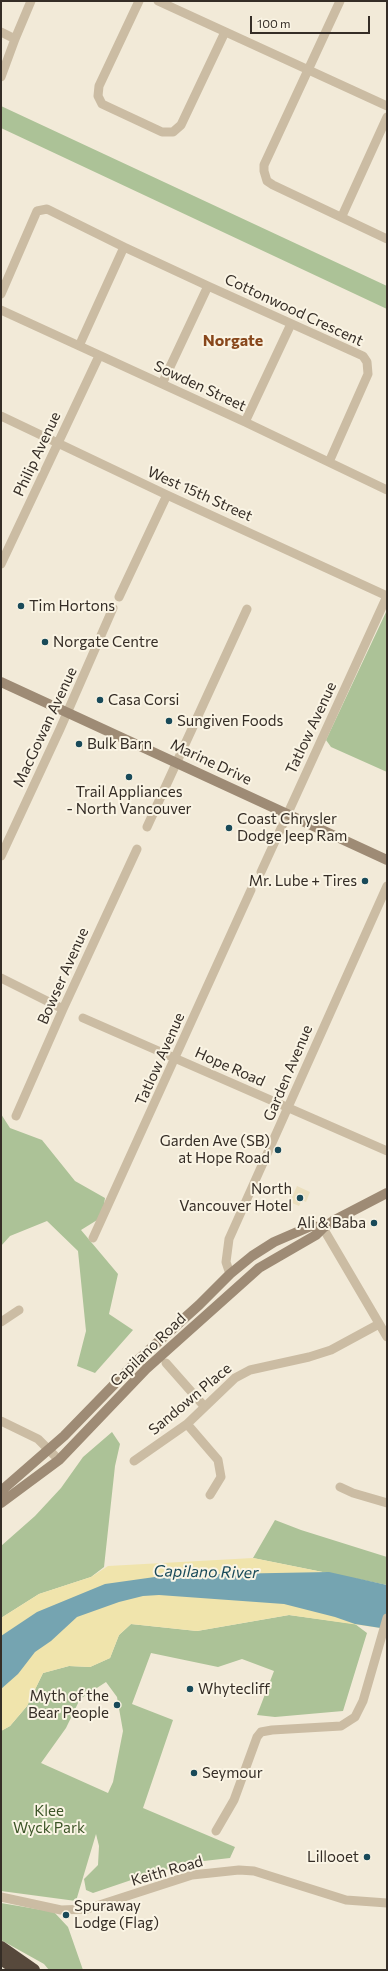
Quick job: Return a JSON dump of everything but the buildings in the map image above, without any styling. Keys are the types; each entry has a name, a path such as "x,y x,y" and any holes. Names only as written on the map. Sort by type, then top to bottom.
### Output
{"highway":[{"path":"1,1947 34,1970"},
{"path":"1,1959 17,1970"}],"main road":[{"name":"Marine Drive","path":"1,682 288,813 387,860"},
{"name":"Capilano Road","path":"1,1503 59,1460 146,1369 259,1268 316,1235 323,1228 387,1193"},
{"name":"Capilano Road","path":"1,1491 48,1450 89,1411 138,1360 230,1274 252,1256 274,1242 311,1226 323,1228"},
{"path":"186,1332 190,1321 229,1282 230,1274"}],"street":[{"path":"1,77 31,1"},
{"path":"138,1 99,86 98,96 102,104 162,132 174,132 181,125 225,32"},
{"path":"158,1 387,106"},
{"path":"340,1 264,165 264,171 267,181 273,186 342,216 387,238"},
{"path":"1,32 15,39"},
{"path":"342,216 387,117"},
{"path":"1,294 37,212 47,209 208,286"},
{"path":"79,346 124,247"},
{"name":"Cottonwood Crescent","path":"162,384 208,286 362,356 369,368 368,374 329,462"},
{"name":"Sowden Street","path":"1,310 245,422 387,490"},
{"path":"245,422 291,324"},
{"name":"Philip Avenue","path":"1,564 99,356"},
{"name":"West 15th Street","path":"1,416 167,495 387,596"},
{"path":"118,597 167,495"},
{"name":"Tatlow Avenue","path":"261,872 387,596"},
{"name":"MacGowan Avenue","path":"1,856 68,712 114,608"},
{"path":"147,827 247,609"},
{"name":"Bowser Avenue","path":"16,1116 63,1009 137,849"},
{"name":"Garden Avenue","path":"230,1274 226,1262 229,1239 387,886"},
{"name":"Tatlow Avenue","path":"93,1238 251,890"},
{"path":"1,978 63,1009"},
{"name":"Hope Road","path":"84,1018 387,1151"},
{"path":"323,1228 387,1337"},
{"path":"1,1322 19,1310"},
{"name":"Sandown Place","path":"134,1461 187,1424 204,1406 235,1378 250,1370 309,1357 324,1352 379,1324"},
{"path":"166,1363 204,1406"},
{"path":"1,1421 38,1439 59,1460"},
{"path":"187,1424 218,1460 221,1477 210,1495"},
{"path":"340,1487 353,1493 387,1503"},
{"path":"216,1831 234,1800 257,1738 261,1732 346,1724 358,1712 387,1618"},
{"name":"Keith Road","path":"1,1897 61,1910 87,1909 192,1875 239,1870 254,1871 346,1900 387,1903"}],"green space":[{"path":"1,106 387,286 387,309 1,128"},
{"path":"387,610 387,772 331,747 326,740"},
{"path":"1,1114 10,1128 42,1140 75,1181 105,1198 102,1217 81,1230 118,1274 109,1314 133,1330 95,1373 77,1366 86,1331 78,1251 47,1221 10,1236 1,1246"},
{"path":"112,1432 120,1444 115,1466 104,1567 91,1577 39,1594 1,1618 1,1546 35,1516 61,1488 83,1457"},
{"path":"275,1520 301,1530 387,1557 387,1585 253,1558"},
{"name":"Klee Wyck Park","path":"289,1615 355,1624 367,1633 343,1711 275,1717 257,1715 274,1671 242,1659 218,1667 151,1653 132,1704 173,1720 143,1808 235,1847 230,1858 195,1862 146,1875 93,1893 86,1890 84,1879 98,1865 99,1846 96,1834 76,1901 1,1891 1,1731 10,1726 27,1706 43,1673 69,1666 90,1667 110,1658 119,1635 131,1624 197,1631","holes":["106,1682 117,1697 123,1731 113,1782 108,1793 41,1763 66,1728 80,1699"]},
{"path":"1,1903 54,1912 68,1927 83,1970 49,1970 44,1964 1,1940"}],"sand":[{"path":"253,1558 387,1585 387,1629 289,1615 197,1631 131,1624 119,1635 110,1658 90,1667 69,1666 43,1673 27,1706 10,1726 1,1731 1,1618 39,1594 91,1577 108,1566"}],"shaded area":[{"path":"297,1186 310,1192 306,1202 302,1200 299,1206 290,1202"}],"water":[{"path":"329,1572 387,1585 387,1629 355,1624 335,1617 284,1604 159,1595 143,1596 119,1602 77,1617 51,1641 35,1652 18,1674 1,1689 1,1636 37,1612 105,1584 169,1575"}],"place":[{"name":"Tim Hortons","path":"21,606"},
{"name":"Norgate Centre","path":"45,642"},
{"name":"Casa Corsi","path":"100,700"},
{"name":"Sungiven Foods","path":"169,721"},
{"name":"Bulk Barn","path":"79,744"},
{"name":"Trail Appliances - North Vancouver","path":"129,777"},
{"name":"Coast Chrysler Dodge Jeep Ram","path":"229,828"},
{"name":"Mr. Lube + Tires","path":"365,881"},
{"name":"Garden Ave (SB) at Hope Road","path":"278,1150"},
{"name":"North Vancouver Hotel","path":"300,1198"},
{"name":"Ali & Baba","path":"374,1223"},
{"name":"Whytecliff","path":"190,1689"},
{"name":"Myth of the Bear People","path":"117,1705"},
{"name":"Seymour","path":"194,1773"},
{"name":"Lillooet","path":"367,1857"},
{"name":"Spuraway Lodge (Flag)","path":"66,1915"}],"district":[{"name":"Norgate","path":"233,341"}],"water label":[{"name":"Capilano River","path":"206,1572"}]}
